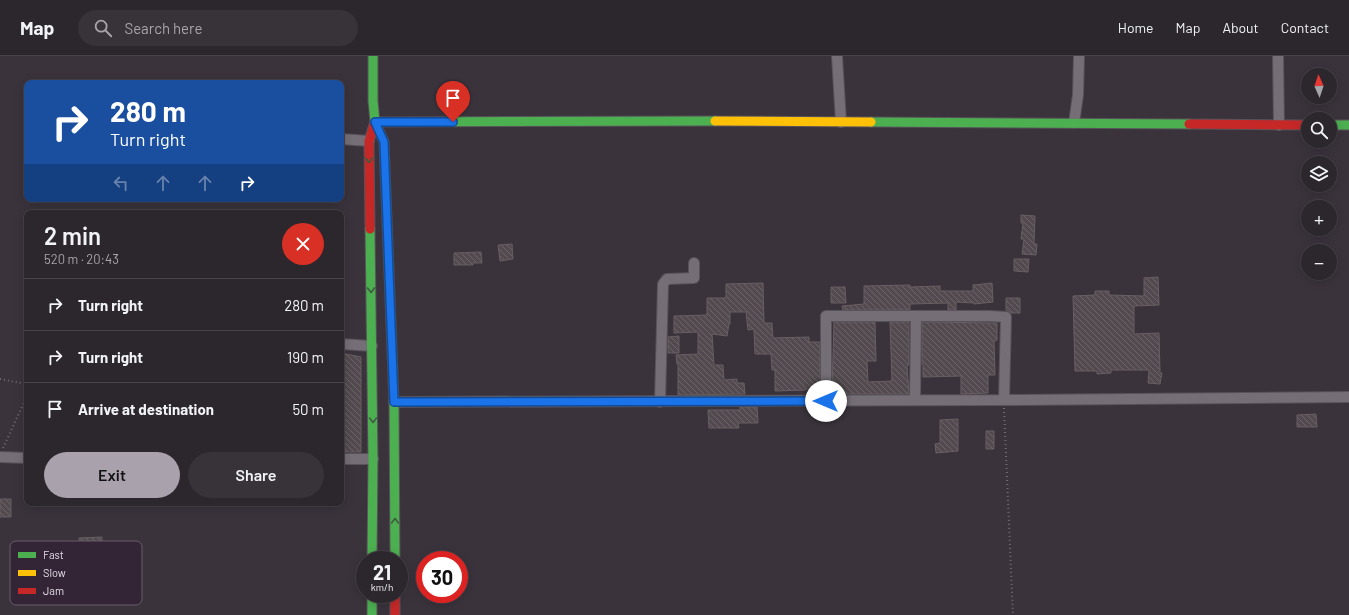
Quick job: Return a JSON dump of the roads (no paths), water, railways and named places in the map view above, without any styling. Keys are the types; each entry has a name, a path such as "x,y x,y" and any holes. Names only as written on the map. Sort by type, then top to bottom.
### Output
{"main road":[{"path":"373,56 373,101 375,122 384,142 394,402 395,551"},
{"path":"375,122 841,122 1301,125"},
{"path":"372,551 373,459 369,142 375,122"},
{"path":"1337,125 1349,125"},
{"path":"372,603 372,615"},
{"path":"395,603 395,615"}],"street":[{"path":"837,56 841,122"},
{"path":"1074,124 1078,95 1079,56"},
{"path":"1278,56 1279,125"},
{"path":"344,139 369,142"},
{"path":"660,402 663,284 668,279 694,278 694,263"},
{"path":"826,401 826,316 989,316 1006,318 1004,400"},
{"path":"915,400 916,316"},
{"path":"344,344 372,346"},
{"path":"394,402 660,402 1349,397"},
{"path":"0,456 24,458"},
{"path":"344,459 373,459"}]}
